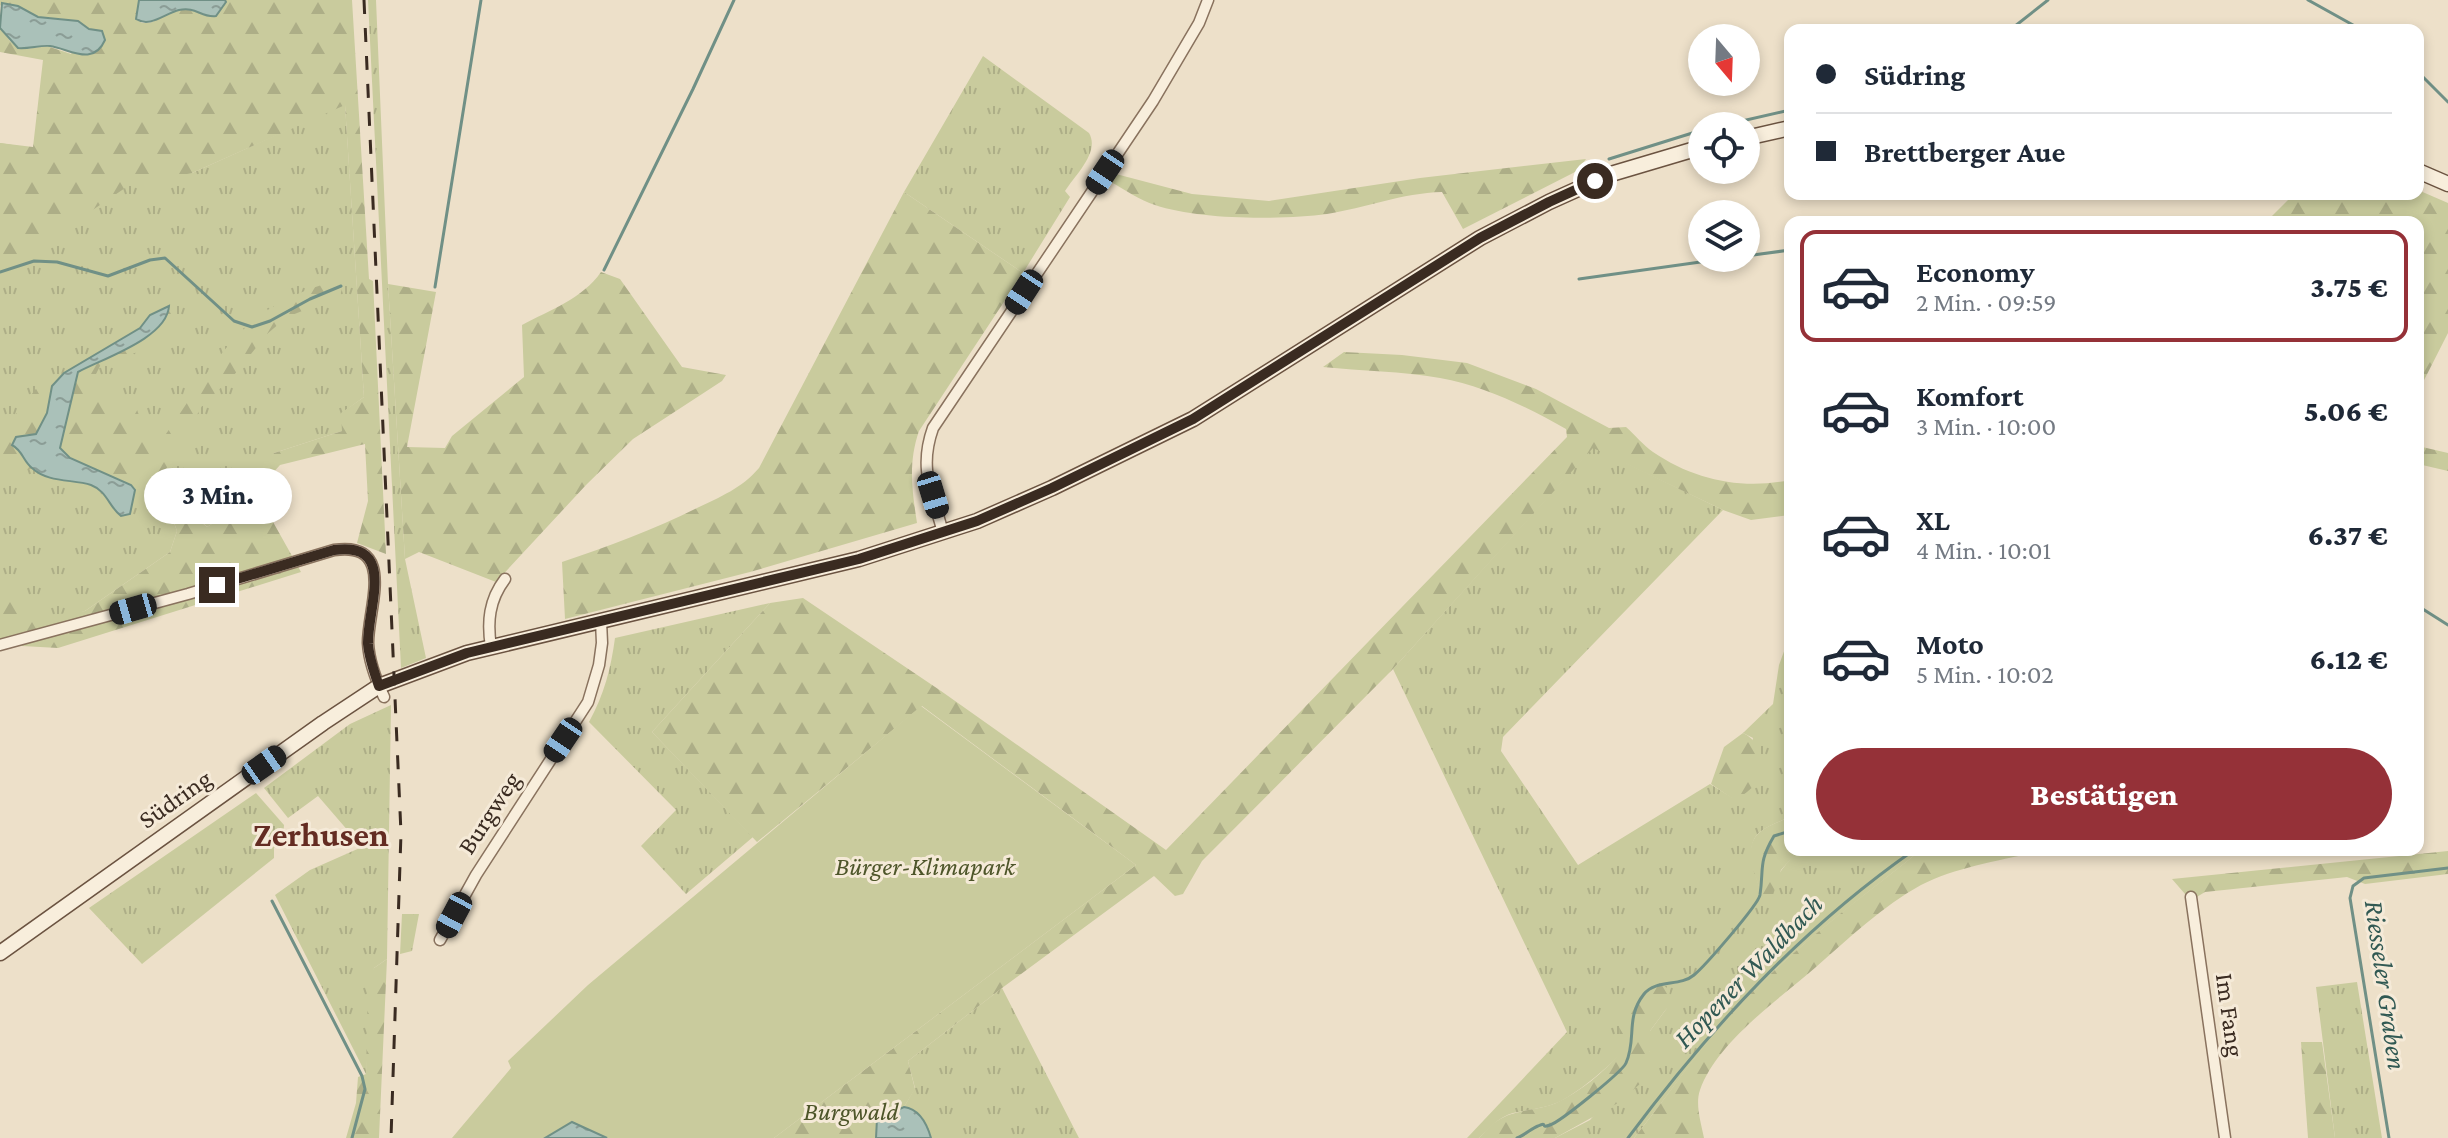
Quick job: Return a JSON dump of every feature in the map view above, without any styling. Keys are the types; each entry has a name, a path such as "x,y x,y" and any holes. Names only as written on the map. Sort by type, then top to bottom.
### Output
{"main road":[{"path":"1760,135 1784,129"},
{"name":"Südring","path":"0,953 323,723 424,668 491,647 859,559 943,533 1052,488 1193,419 1480,238 1549,202 1611,174 1688,151"},
{"path":"2424,174 2448,184"}],"street":[{"path":"943,533 926,474 925,450 933,428 1153,101 1199,23 1208,0"},
{"path":"0,645 350,547 363,552 374,566 376,580 368,647 382,691"},
{"path":"491,647 489,616 497,590 505,579"},
{"name":"Burgweg","path":"440,940 476,875 588,702 599,665 601,621"},
{"name":"Im Fang","path":"2191,897 2225,1138"}],"green space":[{"path":"0,0 139,0 136,19 150,23 174,11 225,0 352,0 369,279 373,281 386,554 357,543 368,501 365,444 280,465 264,483 268,513 301,572 58,648 22,646 17,637 0,641 0,592 27,597 43,616 85,611 170,552 177,531 169,508 179,503 207,527 246,502 245,489 274,453 342,431 341,413 364,397 345,105 192,173 128,186 38,247 34,261 0,272 0,143 33,147 43,60 0,52 0,28 10,41 26,49 47,46 71,54 89,29 64,19 38,17 18,6 2,3 0,6"},
{"path":"368,0 376,0 388,284 405,559 426,658 401,668"},
{"path":"983,56 1089,133 1092,140 1085,163 1065,191 1070,197 1023,273 904,192"},
{"path":"345,104 364,397 342,413 342,431 274,453 247,501 207,527 189,509 169,509 177,531 170,552 85,611 0,635 0,143 192,173"},
{"path":"1586,159 1577,171 1463,229 1442,192 1412,195 1327,214 1240,217 1173,210 1138,198 1111,182 1116,174 1192,194 1269,201 1420,178"},
{"path":"904,192 1023,273 919,431 912,465 917,523 750,572 565,619 562,562 680,516 730,491 759,468"},
{"path":"2424,193 2448,203 2448,333 2424,380 2424,216 2272,216 2288,200 2424,200"},
{"path":"601,272 620,279 682,367 726,375 722,381 633,439 496,582 419,552 405,559 388,284 436,292 407,447 445,448 452,436 524,377 522,325 575,297"},
{"path":"335,281 343,285 340,296 287,317 267,334 234,375 202,406 164,473 131,485 69,458 60,447 78,372 146,337 158,328 169,306 177,301 175,319 163,340 142,351 101,364 95,376 116,397 134,401 149,444 161,441 212,366 247,326 288,298"},
{"name":"Burgwald","path":"1344,352 1467,363 1536,389 1609,428 1626,427 1653,452 1685,470 1736,483 1784,481 1784,516 1751,520 1723,510 1593,448 1393,669 1202,861 1183,894 1175,896 1154,876 908,1061 915,1089 904,1107 877,1119 876,1138 774,1138 1136,865 922,706 757,842 652,732 770,603 803,598 1166,850 1567,437 1566,429 1505,398 1473,386 1396,372 1323,367"},
{"path":"64,373 54,387 36,434 16,437 12,444 22,450 32,469 0,468 0,421 16,414 43,380"},
{"path":"1593,447 1723,510 1503,737 1501,751 1578,865 1710,784 1736,800 1753,738 1743,733 1773,704 1784,651 1784,819 1760,832 1752,845 1752,862 1762,895 1794,856 1914,856 1826,926 1757,987 1709,1040 1634,1138 1555,1138 1590,1120 1650,1051 1650,1031 1667,1008 1604,1070 1576,1092 1549,1106 1508,1115 1494,1123 1479,1138 1467,1138 1567,1032 1393,669"},
{"path":"2424,447 2448,453 2448,471 2424,465"},
{"path":"770,603 652,732 753,837 686,894 641,846 676,810 589,722 606,681 615,638"},
{"path":"391,705 387,959 374,968 366,1074 275,895 310,870 362,847 318,796 288,818 264,788 350,724"},
{"name":"Bürger-Klimapark","path":"921,706 1136,865 774,1138 452,1138 511,1068 508,1061 588,985"},
{"path":"1743,733 1758,748 1762,769 1752,788 1736,801 1711,784 1724,747"},
{"path":"256,793 284,825 283,840 274,848 274,858 142,964 89,908"},
{"path":"1784,819 1784,856 1794,856 1781,870 1773,895 1766,897 1762,895 1754,871 1751,846 1754,838"},
{"path":"2448,851 2448,874 2365,884 2347,877 2205,892 2195,898 2185,894 2172,879 2424,856 2424,853"},
{"path":"1913,856 2017,856 1950,873 1921,885 1867,923 1767,1008 1734,1039 1708,1072 1698,1101 1704,1138 1634,1138 1736,1009 1825,926"},
{"path":"402,914 419,914 412,951 400,954"},
{"path":"387,959 379,1138 346,1138 356,1103 358,1077 366,1074 368,982 374,968"},
{"path":"2357,982 2382,1138 2335,1138 2316,987"},
{"path":"1660,983 1670,990 1667,1008 1650,1031 1650,1051 1641,1083 1618,1103 1555,1138 1479,1138 1504,1117 1556,1103 1599,1075 1620,1053 1619,1021 1647,988"},
{"path":"1002,988 1079,1138 931,1138 922,1118 904,1107 915,1088 908,1061"},
{"path":"2301,1042 2322,1042 2335,1138 2308,1138"}],"water":[{"path":"139,0 226,2 216,16 185,9 147,22 136,19"},
{"path":"2,3 18,6 38,17 78,21 89,29 102,31 105,40 100,48 88,55 50,46 18,48 0,28"},
{"path":"169,306 158,328 146,337 78,372 60,448 70,458 131,485 135,490 130,514 121,516 96,488 38,473 12,445 16,437 36,434 47,413 52,386 64,373 140,328 150,315"},
{"path":"904,1107 922,1118 931,1138 876,1138 877,1119"},
{"path":"572,1122 607,1138 545,1138"}],"waterway":[{"path":"435,287 481,0"},
{"path":"604,270 734,0"},
{"path":"2018,24 2048,0"},
{"path":"2308,0 2351,24"},
{"path":"2424,78 2448,102"},
{"path":"1760,117 1784,111"},
{"path":"1609,159 1688,134"},
{"path":"1760,254 1784,251"},
{"path":"0,272 34,261 57,262 108,276 150,260 165,258 234,321 252,327 341,286"},
{"path":"1579,279 1688,264"},
{"path":"2424,610 2448,625"},
{"path":"1517,1138 1538,1126 1556,1122 1622,1068 1629,1054 1635,1012 1644,994 1655,986 1688,979 1719,948 1757,901 1769,845 1774,836 1784,833"},
{"name":"Hopener Waldbach","path":"1628,1138 1691,1058 1759,982 1833,913 1906,856"},
{"name":"Riesseler Graben","path":"2389,1138 2350,898 2353,886 2364,878 2448,868"},
{"path":"272,901 362,1076 365,1089 352,1138"}],"railway":[{"path":"364,0 401,833 391,1138"}],"district":[{"name":"Zerhusen","path":"321,834"}],"route":[{"path":"217,585 334,550 350,547 363,552 374,566 376,580 368,647 379,686 467,653 859,559 977,521 1193,419 1480,238 1595,181"}]}
